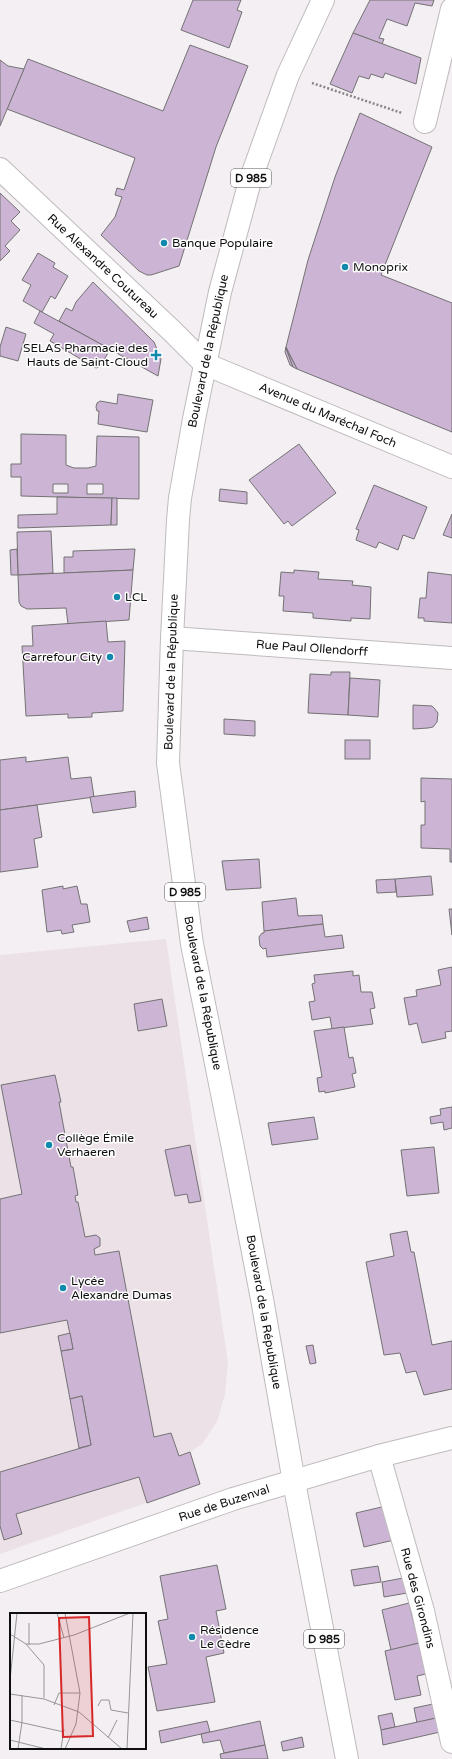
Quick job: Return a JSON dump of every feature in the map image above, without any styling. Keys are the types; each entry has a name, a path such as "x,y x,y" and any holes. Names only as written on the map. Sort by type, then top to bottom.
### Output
{"main road":[{"name":"Boulevard de la République","path":"323,0 288,75 250,181 220,292 187,451 180,498 172,638 168,763 192,944 262,1299 294,1482 347,1759"},
{"path":"425,122 444,80 452,9"},
{"name":"Rue Alexandre Coutureau","path":"0,168 172,330 205,364"},
{"name":"Avenue du Maréchal Foch","path":"205,364 452,467"},
{"name":"Rue Paul Ollendorff","path":"172,638 452,658"},
{"name":"Rue de Buzenval","path":"0,1581 233,1499 379,1456 452,1438"},
{"name":"Rue des Girondins","path":"379,1456 423,1611 452,1742"}],"path":[{"path":"288,75 403,114"}],"shaded area":[{"path":"166,939 228,1363 225,1394 217,1422 202,1444 190,1452 200,1484 0,1554 0,955"}],"building":[{"path":"193,0 241,0 237,10 242,12 229,48 181,30"},
{"path":"370,0 434,0 432,6 415,3 407,26 387,19 379,38 384,39 382,44 353,33"},
{"path":"353,33 421,58 416,84 385,73 383,78 371,74 369,79 359,76 352,93 330,84"},
{"path":"190,45 248,66 216,147 179,266 147,275 139,271 101,235 115,217 122,197 115,195 117,188 124,190 135,158 7,109 28,59 163,111"},
{"path":"0,60 8,66 24,69 0,126"},
{"name":"Monoprix","path":"360,113 432,147 381,275 452,303 452,432 297,369 286,347 308,260 335,177"},
{"path":"0,193 20,212 11,221 20,230 5,246 10,251 0,261"},
{"path":"38,253 55,263 53,267 68,276 55,299 51,296 42,312 23,301 31,285 22,280"},
{"path":"93,282 154,342 161,359 158,376 59,321 66,308 72,311 76,302"},
{"path":"40,311 110,349 101,366 96,368 50,341 54,334 34,323"},
{"path":"6,327 26,334 18,361 0,356 0,347"},
{"path":"286,347 293,367 290,365 285,352"},
{"path":"286,348 297,369 293,367"},
{"path":"118,394 153,400 147,432 98,424 99,411 97,411 96,407 97,403 100,401 117,404"},
{"path":"21,434 66,435 66,465 74,468 88,468 96,466 97,436 139,437 139,499 21,496 21,477 11,477 11,464 21,464","holes":["53,484 68,484 68,493 53,493","87,484 103,484 103,494 87,494"]},
{"path":"299,444 336,493 292,526 288,521 284,524 249,480"},
{"path":"374,485 427,507 414,539 403,535 398,550 379,542 376,548 356,540 359,530 356,529"},
{"path":"220,489 247,492 247,504 219,501"},
{"path":"57,497 112,498 111,525 18,528 18,515 57,514"},
{"path":"112,498 117,498 117,525 111,525"},
{"path":"452,514 452,538 443,535"},
{"path":"51,531 53,573 18,575 17,532"},
{"path":"17,549 18,575 11,575 10,550"},
{"path":"135,549 133,570 64,573 64,557 73,557 73,551"},
{"path":"133,570 129,620 68,624 66,608 27,609 21,606 19,602 18,575"},
{"path":"294,570 319,572 318,579 353,581 352,585 371,587 370,619 351,618 351,621 313,618 313,613 283,611 284,596 279,596 281,572 294,573"},
{"path":"428,572 452,575 452,623 424,621 424,618 418,618 420,598 426,598"},
{"path":"106,621 108,642 125,641 123,711 92,713 92,717 68,718 68,714 26,716 22,646 33,646 32,626"},
{"path":"331,672 350,672 348,715 308,713 310,674 331,675"},
{"path":"350,678 380,680 378,717 348,715"},
{"path":"413,705 432,706 434,708 438,713 437,722 433,727 413,729"},
{"path":"224,719 255,721 255,736 224,734"},
{"path":"345,740 370,740 370,759 345,759"},
{"path":"26,757 26,762 68,757 71,779 91,777 94,797 0,810 0,760"},
{"path":"421,778 452,779 452,862 450,862 450,849 421,848 421,825 425,825 425,801 421,802"},
{"path":"135,791 136,807 93,813 90,797"},
{"path":"37,805 42,837 34,839 38,867 0,872 0,810"},
{"path":"259,859 261,888 226,890 222,861"},
{"path":"431,876 433,895 397,897 395,879"},
{"path":"395,879 396,892 377,893 376,880"},
{"path":"63,886 63,889 77,886 81,904 87,904 90,922 72,925 74,932 62,934 61,930 47,932 42,890"},
{"path":"296,898 298,916 322,915 323,924 264,931 262,902"},
{"path":"449,909 452,909 452,935"},
{"path":"147,917 149,929 130,932 127,921"},
{"path":"323,924 325,937 342,935 344,948 267,957 266,948 263,949 260,946 259,937 262,933 264,933 264,931"},
{"path":"452,967 452,1031 445,1032 446,1038 422,1043 417,1023 409,1025 404,998 417,996 416,990 441,985 438,970"},
{"path":"353,971 353,976 359,975 361,992 372,992 375,1008 370,1009 373,1024 332,1029 330,1017 312,1020 309,1002 315,1001 312,984 315,983 314,975"},
{"path":"162,999 167,1026 138,1031 134,1004"},
{"path":"344,1027 349,1058 353,1057 356,1073 352,1074 355,1087 325,1093 325,1091 319,1092 317,1078 322,1077 314,1031"},
{"name":"Lycée Alexandre Dumas","path":"55,1075 61,1102 59,1102 71,1167 73,1167 78,1195 75,1196 76,1202 78,1202 85,1237 96,1235 100,1238 100,1246 94,1249 95,1255 119,1251 154,1437 171,1433 179,1456 190,1452 200,1484 147,1503 139,1477 16,1514 22,1534 4,1540 0,1526 0,1472 91,1445 82,1396 70,1399 61,1351 73,1349 67,1320 0,1333 0,1199 22,1194 1,1085"},
{"path":"452,1107 452,1128 444,1130 443,1122 431,1124 430,1117 441,1115 440,1109"},
{"path":"314,1117 318,1139 272,1145 268,1123"},
{"path":"190,1145 201,1201 189,1203 187,1194 175,1196 165,1150"},
{"path":"434,1147 439,1193 407,1196 401,1150"},
{"path":"407,1231 411,1252 414,1252 432,1345 452,1341 452,1389 424,1395 416,1371 406,1373 400,1353 384,1355 366,1262 394,1256 390,1234"},
{"path":"70,1333 73,1349 61,1351 58,1336"},
{"path":"313,1345 316,1363 310,1364 306,1346"},
{"path":"82,1396 91,1445 79,1448 70,1399"},
{"path":"386,1506 394,1540 364,1547 356,1513"},
{"name":"Résidence Le Cèdre","path":"217,1565 226,1609 216,1611 224,1653 206,1657 215,1702 157,1711 148,1667 167,1664 158,1621 168,1619 160,1576"},
{"path":"378,1566 381,1582 354,1586 351,1570"},
{"path":"403,1578 407,1593 384,1597 382,1582"},
{"path":"409,1603 419,1643 391,1650 382,1610"},
{"path":"419,1643 426,1674 417,1676 421,1695 395,1700 385,1651"},
{"path":"433,1704 436,1718 417,1723 414,1708"},
{"path":"392,1713 395,1727 381,1730 378,1716"},
{"path":"436,1718 440,1732 383,1745 381,1730"},
{"path":"207,1721 210,1732 161,1743 159,1731"},
{"path":"260,1721 265,1745 224,1753 220,1740 203,1743 201,1734"},
{"path":"302,1737 304,1747 283,1751 281,1742"},
{"path":"265,1745 268,1759 221,1759 220,1754"}],"place":[{"name":"Banque Populaire","path":"164,243"},
{"name":"Monoprix","path":"345,267"},
{"name":"SELAS Pharmacie des Hauts de Saint-Cloud","path":"156,355"},
{"name":"LCL","path":"117,597"},
{"name":"Carrefour City","path":"110,657"},
{"name":"Collège Émile Verhaeren","path":"49,1145"},
{"name":"Lycée Alexandre Dumas","path":"63,1288"},
{"name":"Résidence Le Cèdre","path":"192,1637"}]}
